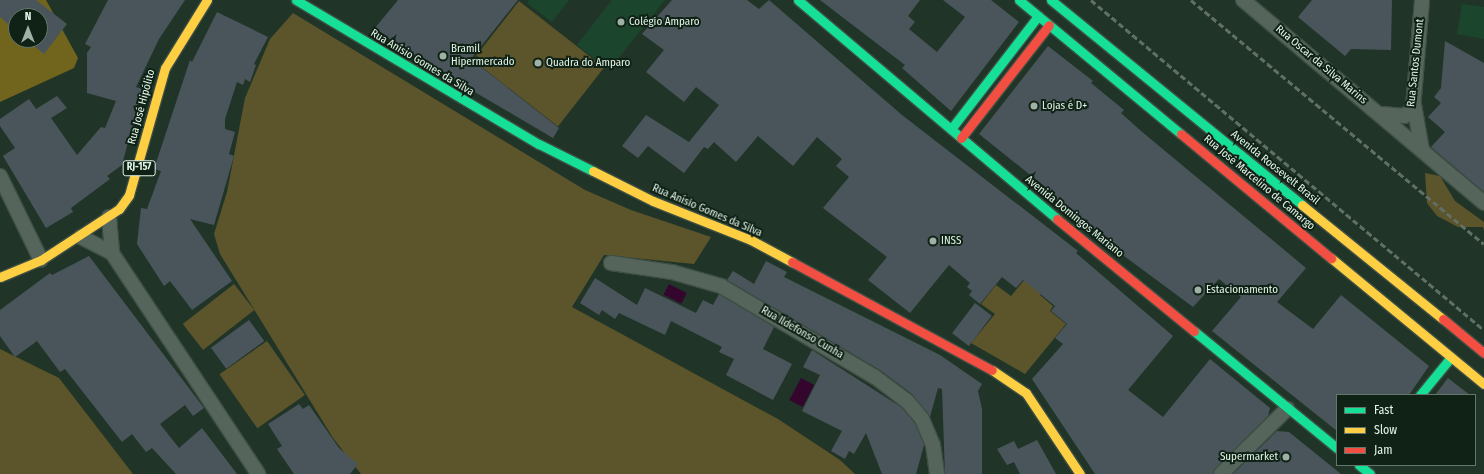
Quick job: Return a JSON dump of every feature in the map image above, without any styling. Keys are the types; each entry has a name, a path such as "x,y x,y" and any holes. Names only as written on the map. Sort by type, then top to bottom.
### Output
{"main road":[{"name":"Rua José Hipólito","path":"0,277 41,260 81,237 119,209 135,184 157,90 170,56 207,0"},
{"name":"Rua Anísio Gomes da Silva","path":"296,0 539,144 653,201 751,240 1008,379 1026,393 1080,474"},
{"name":"Avenida Domingos Mariano","path":"798,0 961,138 1287,409 1336,447"},
{"name":"Rua José Marcelino de Camargo","path":"1019,0 1450,358 1484,384"},
{"name":"Avenida Roosevelt Brasil","path":"1051,0 1484,354"},
{"path":"951,128 1038,16"},
{"path":"961,138 1049,25"},
{"path":"1421,394 1450,358"},
{"path":"1361,466 1370,474"}],"street":[{"name":"Rua Oscar da Silva Marins","path":"1243,0 1484,203"},
{"name":"Rua Santos Dumont","path":"1376,111 1389,117 1405,116 1414,104 1422,0"},
{"path":"1414,104 1422,150"},
{"path":"0,176 41,260"},
{"path":"109,217 112,253 258,474"},
{"path":"81,237 112,253"},
{"name":"Rua Ildefonso Cunha","path":"611,263 672,272 721,286 875,377 907,401 922,419 933,445 937,474"},
{"path":"1221,474 1287,409"}],"shaded area":[{"path":"0,0 46,0 78,58 74,68 0,102"},
{"path":"529,0 569,0 552,22 527,3"},
{"name":"Colégio Amparo","path":"612,0 665,0 609,70 577,45"},
{"name":"Quadra do Amparo","path":"519,1 604,67 558,127 473,60"},
{"path":"1462,4 1484,7 1484,39 1457,34"},
{"path":"293,13 585,190 631,210 711,237 694,264 604,255 572,307 778,419 840,460 855,474 361,474 333,438 220,254 214,234 227,192 245,98 270,39"},
{"path":"1425,173 1440,176 1455,201 1484,222 1484,231 1483,227 1458,227 1437,216 1427,203"},
{"path":"1025,279 1043,291 1040,295 1053,306 1050,311 1066,324 1025,374 971,343 995,314 981,304 996,285 1011,296"},
{"path":"234,284 254,310 203,350 183,324"},
{"path":"669,284 687,293 681,304 664,295"},
{"path":"267,341 305,395 257,428 219,374"},
{"path":"0,349 59,378 133,474 0,474"},
{"path":"801,378 814,385 803,407 789,400"}],"building":[{"path":"0,0 36,0 46,8 8,8 8,24 0,17"},
{"path":"108,0 185,0 159,39 136,87 142,89 122,165 107,176 110,179 71,208 73,212 46,228 3,156 15,148 0,126 0,119 29,99 36,109 57,96 67,108 51,118 77,155 101,127 105,128 116,101 87,93 87,53 91,47 85,44"},
{"name":"Bramil Hipermercado","path":"398,0 518,0 471,59 559,128 553,138 410,54 375,28"},
{"path":"672,0 747,0 759,9 769,0 902,115 1078,251 1076,253 1173,336 1128,390 1163,417 1210,359 1270,408 1268,416 1213,474 1095,474 1032,379 1063,344 1055,338 1067,324 1051,311 1055,306 1023,280 1016,288 1002,277 980,304 969,295 972,291 967,287 970,283 949,265 910,313 868,280 887,257 823,208 849,177 836,166 842,159 817,137 793,166 758,136 736,162 714,142 708,149 704,147 684,173 648,146 638,158 622,146 646,115 689,142 719,105 696,87 684,102 646,72 664,50 642,34"},
{"path":"820,0 920,0 908,16 915,22 909,29 937,52 965,17 943,0 991,0 1019,22 951,111 902,68 905,65"},
{"path":"1312,0 1392,0 1391,50 1351,49 1345,56 1298,17"},
{"path":"48,9 67,24 44,54 37,48 48,48"},
{"path":"217,12 268,37 254,64 256,65 250,82 245,79 243,85 237,82 225,119 225,129 235,132 229,154 234,156 214,225 190,219 232,281 192,310 170,281 164,286 137,244 141,208 147,209 161,171 154,169 190,60 192,62"},
{"path":"1445,41 1484,63 1484,192 1431,147 1445,132 1428,117 1441,103 1434,97 1441,88"},
{"path":"1048,46 1093,81 1091,83 1124,110 1121,113 1141,131 1306,268 1277,302 1313,329 1341,295 1429,366 1410,394 1336,394 1336,430 1212,331 1241,297 1219,279 1193,307 1093,233 1052,197 1054,194 979,134"},
{"path":"89,256 204,408 193,416 185,405 160,424 179,448 202,428 237,474 176,474 152,448 146,452 132,434 122,442 65,369 60,372 37,341 15,357 0,336 0,310 50,273 52,275"},
{"path":"766,261 787,272 784,277 940,355 982,384 978,391 982,409 982,474 945,474 942,389 938,388 930,417 912,394 880,370 727,280 733,271 754,284"},
{"path":"595,278 637,305 645,288 696,313 703,300 713,305 719,294 774,327 763,349 792,364 773,400 726,375 734,359 719,352 722,347 671,321 665,335 619,313 615,319 602,310 599,315 580,303"},
{"path":"975,303 992,316 969,346 952,333"},
{"path":"249,320 264,341 226,369 211,348"},
{"path":"812,350 901,407 915,423 924,445 916,474 882,474 866,433 854,454 849,451 845,459 831,451 842,431 802,411 820,375 803,367"},
{"path":"1448,378 1469,394 1436,394"},
{"path":"299,404 303,409 309,405 339,448 358,464 350,474 294,474 277,449 282,446 268,424"},
{"name":"Supermarket","path":"1277,431 1289,432 1341,474 1233,474"},
{"path":"1037,440 1056,474 1020,474 1014,462 1007,465 997,449 1014,441 1018,449"}],"railway":[{"path":"1091,0 1484,330"},
{"path":"1191,0 1484,244"}],"traffic: fast":[{"path":"296,0 539,144 593,171"},
{"path":"798,0 1057,219"},
{"path":"1019,0 1181,134"},
{"path":"1051,0 1302,205"},
{"path":"951,129 1038,16"},
{"path":"1194,331 1336,447"},
{"path":"1421,394 1451,357"},
{"path":"1360,466 1370,474"}],"traffic: slow":[{"path":"0,277 41,260 119,209 129,195 165,68 207,0"},
{"path":"593,171 653,201 751,240 792,262"},
{"path":"1302,205 1443,319"},
{"path":"1331,258 1484,384"},
{"path":"992,370 1026,393 1080,474"}],"traffic: jam":[{"path":"961,138 1049,25"},
{"path":"1181,134 1331,258"},
{"path":"1057,219 1194,331"},
{"path":"792,262 992,370"},
{"path":"1443,319 1484,353"}],"place":[{"name":"Colégio Amparo","path":"621,22"},
{"name":"Bramil Hipermercado","path":"443,56"},
{"name":"Quadra do Amparo","path":"538,63"},
{"name":"Lojas é D+","path":"1034,106"},
{"name":"INSS","path":"933,241"},
{"name":"Estacionamento","path":"1198,290"},
{"name":"Supermarket","path":"1286,457"}]}
